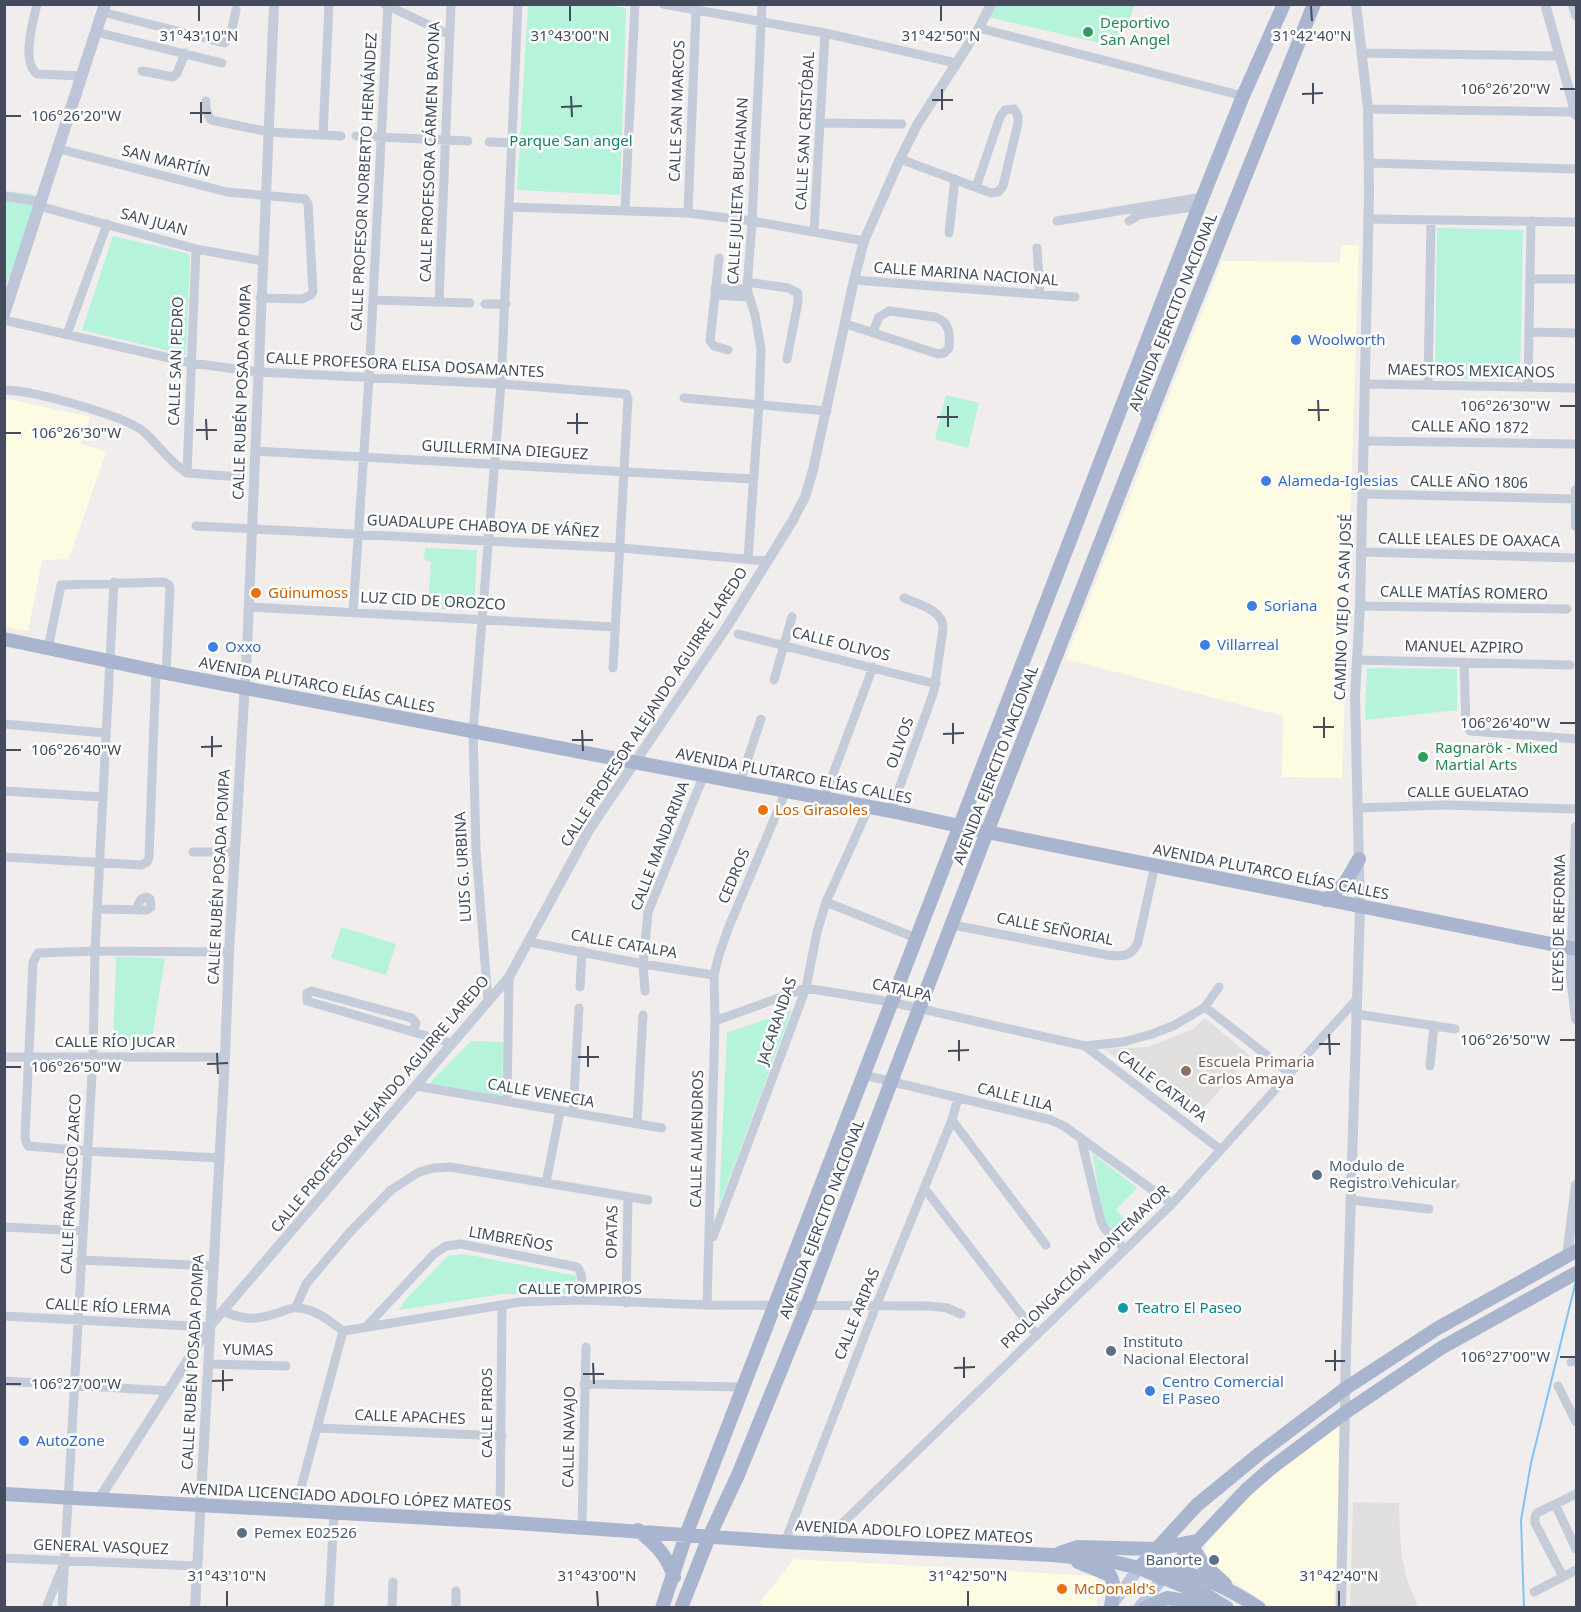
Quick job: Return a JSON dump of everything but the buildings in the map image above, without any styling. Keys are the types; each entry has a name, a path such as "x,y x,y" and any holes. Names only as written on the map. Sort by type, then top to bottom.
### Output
{"main road":[{"name":"AVENIDA EJERCITO NACIONAL","path":"663,1608 686,1535 1139,359 1243,96 1284,4"},
{"name":"AVENIDA EJERCITO NACIONAL","path":"681,1608 807,1306 987,832 1312,6"},
{"path":"4,314 104,8"},
{"path":"1139,359 1143,366 1138,395 1150,417"},
{"name":"AVENIDA PLUTARCO ELÍAS CALLES","path":"6,638 161,672 891,811 1574,949"},
{"path":"1326,900 1345,884 1359,859"},
{"path":"1110,1607 1134,1573 1197,1505 1259,1454 1346,1388 1438,1328 1571,1255"},
{"path":"1139,1608 1162,1575 1270,1469 1346,1412 1441,1348 1574,1275"},
{"path":"1438,1328 1441,1348"},
{"name":"AVENIDA LICENCIADO ADOLFO LÓPEZ MATEOS","path":"4,1494 638,1530 686,1535"},
{"path":"638,1530 662,1551 669,1561 674,1577"},
{"name":"AVENIDA ADOLFO LOPEZ MATEOS","path":"686,1535 1052,1555 1106,1560 1134,1573 1162,1575"},
{"path":"1052,1555 1078,1547 1155,1549 1195,1544"},
{"path":"1195,1544 1203,1564 1233,1591 1259,1608"},
{"path":"1068,1557 1110,1575 1114,1584 1114,1593 1110,1607"},
{"path":"1162,1575 1195,1577 1233,1591"},
{"path":"1162,1575 1226,1608"},
{"path":"1145,1608 1167,1598 1226,1608"}],"street":[{"path":"37,4 31,30 29,61 34,72 42,75 82,76"},
{"name":"CALLE RUBÉN POSADA POMPA","path":"195,1608 249,607 260,298 274,4"},
{"path":"323,135 329,4"},
{"name":"CALLE PROFESORA CÁRMEN BAYONA","path":"439,301 451,4"},
{"name":"LUIS G. URBINA","path":"488,1000 476,850 473,732 506,304 518,4"},
{"path":"624,210 635,4"},
{"path":"663,4 825,33 956,63"},
{"name":"CALLE JULIETA BUCHANAN","path":"748,558 761,349 748,290 762,4"},
{"name":"CALLE PROFESOR ALEJANDO AGUIRRE LAREDO","path":"99,1499 209,1327 508,976 589,830 728,625 793,520 805,496 827,411 864,241 917,125 980,28 992,4"},
{"name":"CAMINO VIEJO A SAN JOSÉ","path":"1341,1608 1350,1200 1360,907 1354,734 1360,606 1369,219 1368,109 1356,4"},
{"path":"1572,4 1576,16"},
{"path":"387,5 450,35"},
{"name":"CALLE PROFESOR NORBERTO HERNÁNDEZ","path":"353,612 369,378 387,5"},
{"path":"1368,109 1576,114 1559,56 1548,5"},
{"path":"104,8 224,43 230,38 236,10"},
{"name":"CALLE SAN MARCOS","path":"688,213 696,11"},
{"path":"980,28 1243,96"},
{"path":"96,32 222,63"},
{"name":"CALLE SAN CRISTÓBAL","path":"814,231 825,33"},
{"path":"142,70 173,77 185,53"},
{"path":"1361,53 1559,56"},
{"path":"206,101 206,110 211,120 269,132 341,136"},
{"path":"900,159 990,193 995,193 1001,190 1018,123 1018,116 1014,109 1005,110 1000,117 976,187"},
{"path":"820,123 902,124"},
{"path":"356,136 468,141"},
{"path":"489,142 513,143"},
{"name":"SAN MARTÍN","path":"59,149 227,192 303,198 307,202 313,289 311,295 302,299 260,298"},
{"path":"1369,163 1576,169"},
{"path":"948,233 955,179"},
{"name":"SAN JUAN","path":"4,196 40,204 196,249 262,261"},
{"path":"1057,221 1201,201"},
{"path":"1129,221 1139,215 1201,201"},
{"path":"509,207 688,213 752,221 864,241"},
{"path":"1369,219 1576,222"},
{"path":"1428,385 1431,220"},
{"path":"1528,387 1531,221"},
{"path":"67,334 107,224"},
{"path":"1037,248 1040,294"},
{"name":"CALLE SAN PEDRO","path":"187,473 196,249"},
{"path":"719,258 710,341 714,346 728,350"},
{"path":"1530,279 1576,279"},
{"name":"CALLE MARINA NACIONAL","path":"854,280 1075,297"},
{"path":"715,292 791,289 798,293 787,359"},
{"path":"373,300 471,303"},
{"path":"485,304 506,304"},
{"path":"846,324 938,354 944,353 949,348 948,325 943,319 935,317 889,311 879,317 873,332"},
{"name":"CALLE PROFESORA ELISA DOSAMANTES","path":"4,320 191,363 259,372 501,384 624,393 628,396 625,472"},
{"path":"1529,332 1576,333"},
{"name":"MAESTROS MEXICANOS","path":"1365,384 1576,388"},
{"path":"4,390 28,393 119,418 142,431 187,473 241,477"},
{"path":"684,398 827,411"},
{"name":"CALLE AÑO 1872","path":"1364,441 1576,444"},
{"name":"GUILLERMINA DIEGUEZ","path":"255,451 753,479"},
{"path":"613,668 625,472"},
{"name":"CALLE AÑO 1806","path":"1362,494 1576,494"},
{"path":"1576,494 1576,526"},
{"name":"GUADALUPE CHABOYA DE YÁÑEZ","path":"196,526 621,548 767,561"},
{"name":"CALLE LEALES DE OAXACA","path":"1361,552 1576,558"},
{"path":"4,856 144,864 149,857 169,585 164,582 114,582 61,585 48,648"},
{"name":"CALLE FRANCISCO ZARCO","path":"62,1608 93,1057 95,951 114,582"},
{"name":"OLIVOS","path":"891,811 936,684 943,629 942,618 904,598"},
{"name":"CALLE MATÍAS ROMERO","path":"1360,606 1567,609"},
{"name":"LUZ CID DE OROZCO","path":"249,607 615,627"},
{"path":"774,680 792,617"},
{"name":"CALLE OLIVOS","path":"738,634 936,684"},
{"name":"MANUEL AZPIRO","path":"1357,660 1570,664"},
{"path":"1464,663 1466,724 1470,731 1576,739"},
{"path":"824,798 873,667"},
{"path":"740,782 761,719"},
{"path":"4,724 105,733"},
{"name":"CALLE MANDARINA","path":"645,991 643,964 648,912 704,775"},
{"path":"4,791 103,797"},
{"name":"CEDROS","path":"714,975 728,929 786,791"},
{"name":"CALLE GUELATAO","path":"1358,808 1446,805 1576,809"},
{"name":"JACARANDAS","path":"710,1245 806,988 817,932 826,902 869,807"},
{"name":"LEYES DE REFORMA","path":"1576,827 1574,949 1571,977 1576,1019"},
{"path":"193,852 235,852"},
{"name":"CALLE SEÑORIAL","path":"953,925 1107,955 1126,956 1135,949 1138,942 1155,865"},
{"path":"826,902 916,938"},
{"path":"97,909 137,909"},
{"name":"CALLE CATALPA","path":"528,942 714,975"},
{"path":"580,987 582,951"},
{"path":"219,1158 31,1147 27,1144 33,962 36,955 42,952 229,952"},
{"name":"CALLE ALMENDROS","path":"707,1305 716,1021 714,975"},
{"path":"507,1102 508,976"},
{"path":"1084,1046 1123,1042 1175,1026 1205,1007 1219,987"},
{"name":"CATALPA","path":"716,1021 806,988 891,1002 1084,1046"},
{"path":"413,1032 416,1023 412,1018 312,991 307,993 307,1001 358,1016 413,1032 451,1043"},
{"name":"PROLONGACIÓN MONTEMAYOR","path":"822,1543 1172,1204 1288,1072 1356,999"},
{"path":"358,1016 361,1004"},
{"path":"1205,1007 1288,1072"},
{"path":"573,1113 579,1008"},
{"path":"1356,1014 1455,1029"},
{"path":"637,1124 643,1015"},
{"path":"1430,1066 1434,1025"},
{"name":"CALLE CATALPA","path":"1084,1046 1221,1150"},
{"name":"CALLE RÍO JUCAR","path":"4,1057 225,1058"},
{"name":"CALLE LILA","path":"864,1075 1051,1120 1064,1126 1172,1204"},
{"name":"CALLE VENECIA","path":"416,1086 662,1128"},
{"name":"CALLE ARIPAS","path":"785,1542 876,1306 925,1189 958,1098"},
{"path":"546,1183 560,1112"},
{"path":"952,1119 1046,1245"},
{"path":"1081,1138 1101,1222 1125,1249"},
{"path":"296,1307 306,1284 350,1232 391,1190 419,1172 450,1167 648,1200"},
{"path":"1351,1182 1455,1185"},
{"path":"1571,1255 1576,1185"},
{"path":"925,1189 1037,1335"},
{"name":"OPATAS","path":"626,1303 628,1197"},
{"path":"1350,1200 1429,1209"},
{"path":"4,1227 83,1231"},
{"name":"LIMBREÑOS","path":"366,1327 434,1254 446,1246 461,1245 577,1267 581,1271 580,1300"},
{"path":"81,1260 213,1266"},
{"name":"CALLE TOMPIROS","path":"343,1331 502,1305 580,1300 707,1305 930,1306 947,1308 961,1314"},
{"name":"CALLE PIROS","path":"500,1522 502,1305"},
{"path":"223,1311 240,1318 252,1319 296,1307 325,1318 343,1331 296,1510"},
{"name":"CALLE RÍO LERMA","path":"4,1316 209,1327"},
{"name":"CALLE NAVAJO","path":"582,1527 586,1347"},
{"name":"YUMAS","path":"208,1364 286,1365"},
{"path":"4,1381 169,1391"},
{"path":"584,1384 744,1388"},
{"path":"1558,1386 1576,1422"},
{"name":"CALLE APACHES","path":"318,1428 502,1436"},
{"path":"1563,1577 1534,1519 1537,1513 1576,1494"},
{"path":"1555,1504 1576,1549"},
{"path":"329,1608 334,1513"},
{"name":"GENERAL VASQUEZ","path":"4,1558 197,1566"},
{"path":"45,1608 66,1560"},
{"path":"1534,1592 1576,1570"},
{"path":"392,1608 393,1582"},
{"path":"456,1591 456,1608"}],"shaded area":[{"name":"Alameda-Iglesias","path":"1341,245 1359,245 1342,778 1282,777 1283,716 1066,659 1222,261 1340,262"},
{"path":"4,398 90,417 81,444 106,452 69,559 42,560 28,631 7,627 5,624"},
{"name":"Escuela Primaria Carlos Amaya","path":"1205,1018 1250,1056 1197,1116 1104,1049 1148,1047 1193,1029"},
{"path":"1343,1421 1334,1607 1272,1607 1206,1564 1204,1558 1206,1540 1258,1487"},
{"path":"1353,1502 1399,1503 1402,1558 1406,1577 1418,1607 1350,1607"},
{"path":"794,1559 1097,1576 1097,1607 765,1608 760,1602"}],"green space":[{"name":"Parque San angel","path":"528,5 609,5 626,8 620,195 517,190"},
{"name":"Deportivo San Angel","path":"992,5 1135,5 1117,47 988,17"},
{"path":"5,191 33,194 37,202 5,288"},
{"path":"1437,228 1523,230 1520,380 1435,378"},
{"path":"113,236 190,254 186,355 82,330"},
{"path":"946,395 979,403 968,448 935,439"},
{"path":"426,548 477,550 474,611 428,608 431,562 423,559"},
{"path":"1367,668 1457,669 1457,710 1365,720"},
{"path":"341,927 396,944 386,975 331,958"},
{"path":"116,957 165,958 151,1045 113,1046"},
{"path":"792,1010 719,1206 727,1033"},
{"path":"471,1041 503,1042 502,1097 429,1084"},
{"path":"1092,1153 1137,1188 1116,1210 1125,1220 1114,1231 1104,1221"},
{"path":"464,1254 577,1276 574,1294 502,1294 399,1310 407,1298 448,1256"}],"waterway":[{"path":"1524,1608 1521,1520 1531,1463 1576,1281"}],"place":[{"name":"Deportivo San Angel","path":"1088,32"},
{"name":"Woolworth","path":"1296,340"},
{"name":"Alameda-Iglesias","path":"1266,481"},
{"name":"Güinumoss","path":"256,593"},
{"name":"Soriana","path":"1252,606"},
{"name":"Villarreal","path":"1205,645"},
{"name":"Oxxo","path":"213,647"},
{"name":"Ragnarök - Mixed Martial Arts","path":"1423,757"},
{"name":"Los Girasoles","path":"763,810"},
{"name":"Escuela Primaria Carlos Amaya","path":"1186,1071"},
{"name":"Modulo de Registro Vehicular","path":"1317,1175"},
{"name":"Teatro El Paseo","path":"1123,1308"},
{"name":"Instituto Nacional Electoral","path":"1111,1351"},
{"name":"Centro Comercial El Paseo","path":"1150,1391"},
{"name":"AutoZone","path":"24,1441"},
{"name":"Pemex E02526","path":"242,1533"},
{"name":"Banorte","path":"1214,1560"},
{"name":"McDonald's","path":"1062,1589"}]}
